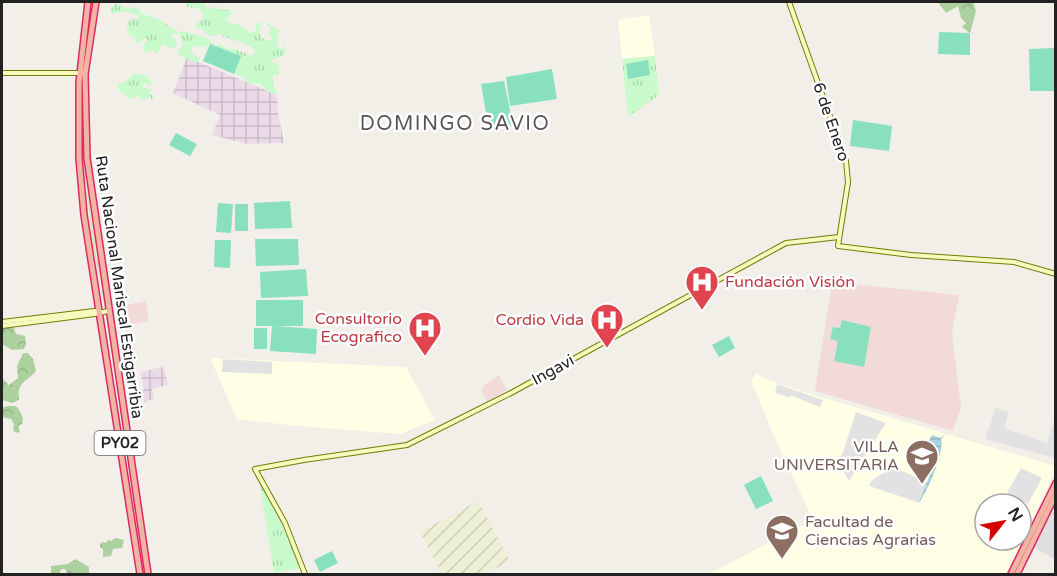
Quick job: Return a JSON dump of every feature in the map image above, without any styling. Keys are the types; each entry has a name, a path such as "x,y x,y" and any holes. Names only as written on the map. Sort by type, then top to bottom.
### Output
{"highway":[{"name":"Ruta Nacional Mariscal Estigarribia","path":"88,2 82,73 79,158 84,215 104,311 148,574"},
{"name":"Ruta Nacional Mariscal Estigarribia","path":"96,2 82,73 88,169 122,465 140,574"},
{"path":"1011,574 1056,483"},
{"path":"1017,574 1056,494"}],"main road":[{"name":"6 de Enero","path":"789,2 846,161 848,182 838,246 910,255 1014,262 1056,274"},
{"path":"2,73 82,73"},
{"name":"Ingavi","path":"305,574 285,523 255,469 415,442 537,379 786,243 839,237"},
{"path":"2,322 94,310 104,311"},
{"path":"2,326 104,311"}],"shaded area":[{"path":"649,15 655,56 622,59 618,20"},
{"path":"187,57 277,95 284,143 247,144 212,135 220,115 173,93"},
{"path":"832,282 959,295 952,333 961,407 953,431 815,391"},
{"path":"146,301 149,321 118,328 116,318 128,315 127,305"},
{"path":"210,358 406,367 435,420 400,434 237,419"},
{"path":"223,359 272,362 272,374 222,372"},
{"path":"162,367 168,385 152,389 154,399 144,402 140,372"},
{"name":"VILLA UNIVERSITARIA","path":"757,373 762,378 804,392 1055,466 1055,472 1033,518 1033,492 973,492 973,552 1017,552 1006,574 708,574 813,520 751,380"},
{"path":"499,375 507,390 487,402 481,391 484,385"},
{"path":"777,384 823,400 820,407 792,396 775,393"},
{"path":"996,408 1009,412 1004,428 1047,443 1053,423 1055,423 1055,458 985,439"},
{"path":"856,412 886,423 849,481 836,458 842,455"},
{"path":"893,467 927,482 920,503 869,486 872,480"},
{"path":"1021,468 1042,478 1033,495 1033,492 1008,492"},
{"path":"478,501 510,561 484,574 442,574 420,532"},
{"path":"1055,501 1055,559 1033,548"}],"green space":[{"path":"116,2 123,7 137,8 143,14 159,19 178,32 178,35 173,33 171,35 177,42 176,47 171,48 162,44 159,53 154,53 154,50 144,52 143,46 148,40 144,38 136,44 127,29 131,19 139,19 139,17 126,12 112,14 111,9"},
{"path":"186,2 204,2 208,10 212,6 222,10 229,9 232,14 226,19 228,22 243,27 249,33 256,31 258,22 262,26 259,30 261,38 272,41 267,32 272,30 263,21 279,30 277,46 284,48 282,41 286,54 271,61 278,63 277,67 281,71 278,75 273,75 273,84 278,93 273,94 259,84 247,83 245,78 234,74 217,45 220,44 227,49 235,49 252,56 255,51 248,45 221,34 207,35 203,29 197,29 196,24 203,19 203,13 197,8 187,7"},
{"path":"938,2 973,2 976,11 970,33 962,27 966,23 961,18 958,6 946,13"},
{"path":"182,31 208,38 215,46 193,46 191,52 200,59 195,63 177,54 183,44 179,33"},
{"path":"939,32 970,33 970,55 938,54"},
{"path":"210,44 241,56 234,74 203,61"},
{"path":"1055,48 1055,91 1030,91 1029,49"},
{"path":"655,56 659,95 628,117 622,59"},
{"path":"648,60 650,75 628,79 626,64"},
{"path":"552,69 557,99 510,106 506,77"},
{"path":"134,73 148,77 152,84 150,86 145,83 142,86 152,89 149,93 154,96 152,99 146,96 145,100 141,100 139,96 130,99 119,90 117,83 125,82"},
{"path":"504,81 513,125 489,131 481,84"},
{"path":"853,120 892,126 889,151 850,146"},
{"path":"176,133 197,144 190,156 169,145"},
{"path":"83,158 103,303 92,237"},
{"path":"290,201 292,228 255,229 254,203"},
{"path":"218,203 233,204 231,233 216,232"},
{"path":"235,204 248,204 248,231 235,231"},
{"path":"255,239 298,239 299,265 256,266"},
{"path":"215,240 231,240 230,268 214,267"},
{"path":"306,269 308,296 261,298 260,272"},
{"path":"256,300 303,300 303,326 274,326 317,329 316,354 270,351 272,326 256,326"},
{"path":"842,320 871,327 864,367 834,361 838,341 830,339 833,327 840,328"},
{"path":"14,328 16,334 25,336 24,349 12,350 2,344 2,329"},
{"path":"254,328 267,328 267,349 254,349"},
{"path":"729,336 735,348 719,357 712,345"},
{"path":"23,353 28,353 33,359 36,371 20,387 19,400 12,403 2,400 2,378 9,385 18,378 17,366"},
{"path":"16,406 22,415 23,421 18,426 20,431 18,433 13,431 14,424 11,419 2,417 2,408"},
{"path":"761,476 773,501 756,509 744,485"},
{"path":"259,480 283,527 300,568 274,573"},
{"path":"117,538 124,540 122,548 113,549 111,556 103,557 100,544"},
{"path":"332,551 338,563 320,572 314,560"},
{"path":"75,559 89,567 89,574 68,574 65,569 61,569 60,573 51,573 51,566 68,564"}],"water":[{"path":"946,434 941,439 942,445 935,472 919,502 932,470 928,463 928,443 932,435 940,438"}],"place":[{"name":"Fundación Visión","path":"702,311"},
{"name":"Cordio Vida","path":"607,349"},
{"name":"Consultorio Ecografico","path":"425,357"},
{"name":"VILLA UNIVERSITARIA","path":"922,485"},
{"name":"Facultad de Ciencias Agrarias","path":"782,560"}],"district":[{"name":"DOMINGO SAVIO","path":"455,124"}]}
